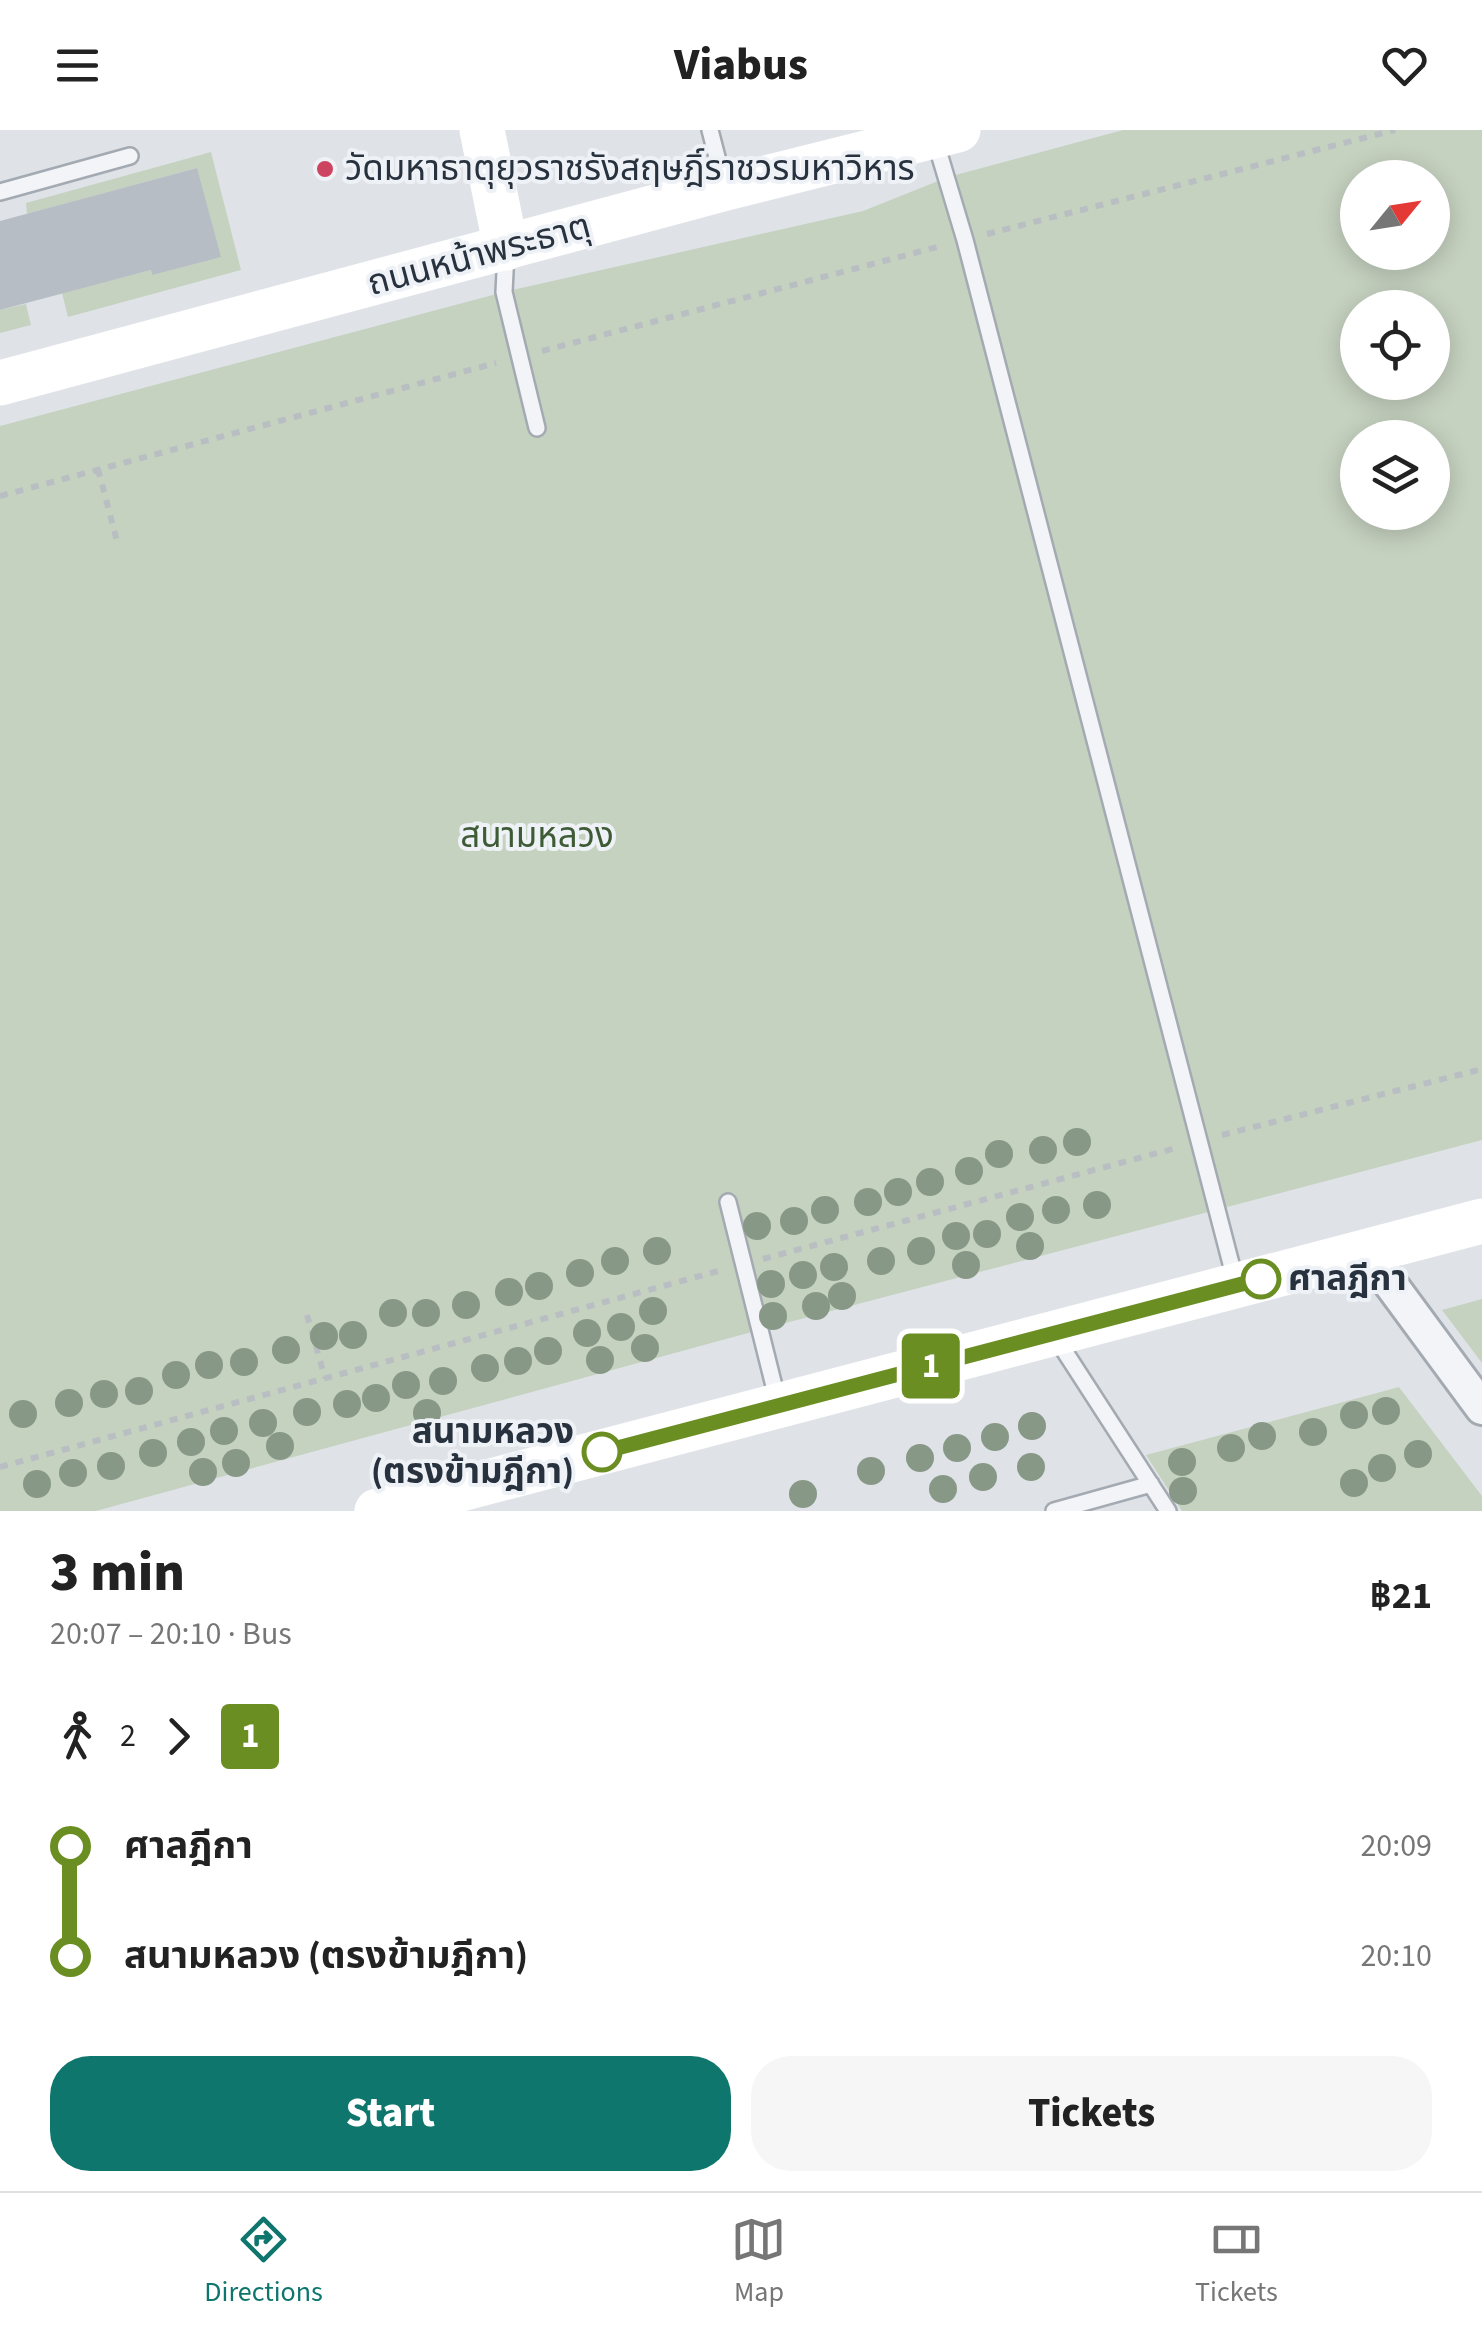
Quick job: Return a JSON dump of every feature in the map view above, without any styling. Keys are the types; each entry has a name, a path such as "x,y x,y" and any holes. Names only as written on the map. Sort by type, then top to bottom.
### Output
{"main road":[{"path":"482,130 506,248"},
{"name":"ถนนหน้าพระธาตุ","path":"0,382 946,133"},
{"path":"377,1511 462,1494 779,1406 1482,1221"}],"street":[{"path":"1366,1252 1482,1408"}],"lane":[{"path":"710,130 726,188"},
{"path":"946,133 974,275 1237,1286"},
{"path":"0,192 130,156"},
{"path":"506,248 504,292 537,428"},
{"path":"728,1202 779,1406"},
{"path":"1054,1334 1168,1511"},
{"path":"1054,1511 1151,1484"}],"path":[{"path":"1029,223 1395,130"},
{"path":"98,470 117,541"},
{"path":"0,1467 743,1264 1105,1170 1197,1141 1482,1069"},
{"path":"308,1315 325,1378"}],"green space":[{"name":"สนามหลวง","path":"1123,130 1482,130 1482,1140 759,1330 96,1511 0,1511 0,426 504,292 863,211 948,177"},
{"path":"211,152 241,270 68,317 62,293 151,270 152,274 197,168 27,214 26,203"},
{"path":"26,304 31,325 0,333 0,310"},
{"path":"1482,1299 1482,1363 1442,1310"},
{"path":"1399,1387 1482,1496 1482,1511 1182,1511 1146,1455"}],"building":[{"path":"197,168 221,257 152,275 151,270 0,310 0,221"}],"bus line":[{"name":"1","path":"602,1452 1261,1279"}],"place":[{"name":"วัดมหาธาตุยุวราชรังสฤษฎิ์ราชวรมหาวิหาร","path":"325,169"},
{"name":"ศาลฎีกา","path":"1261,1279"},
{"name":"สนามหลวง (ตรงข้ามฎีกา)","path":"602,1452"}]}
